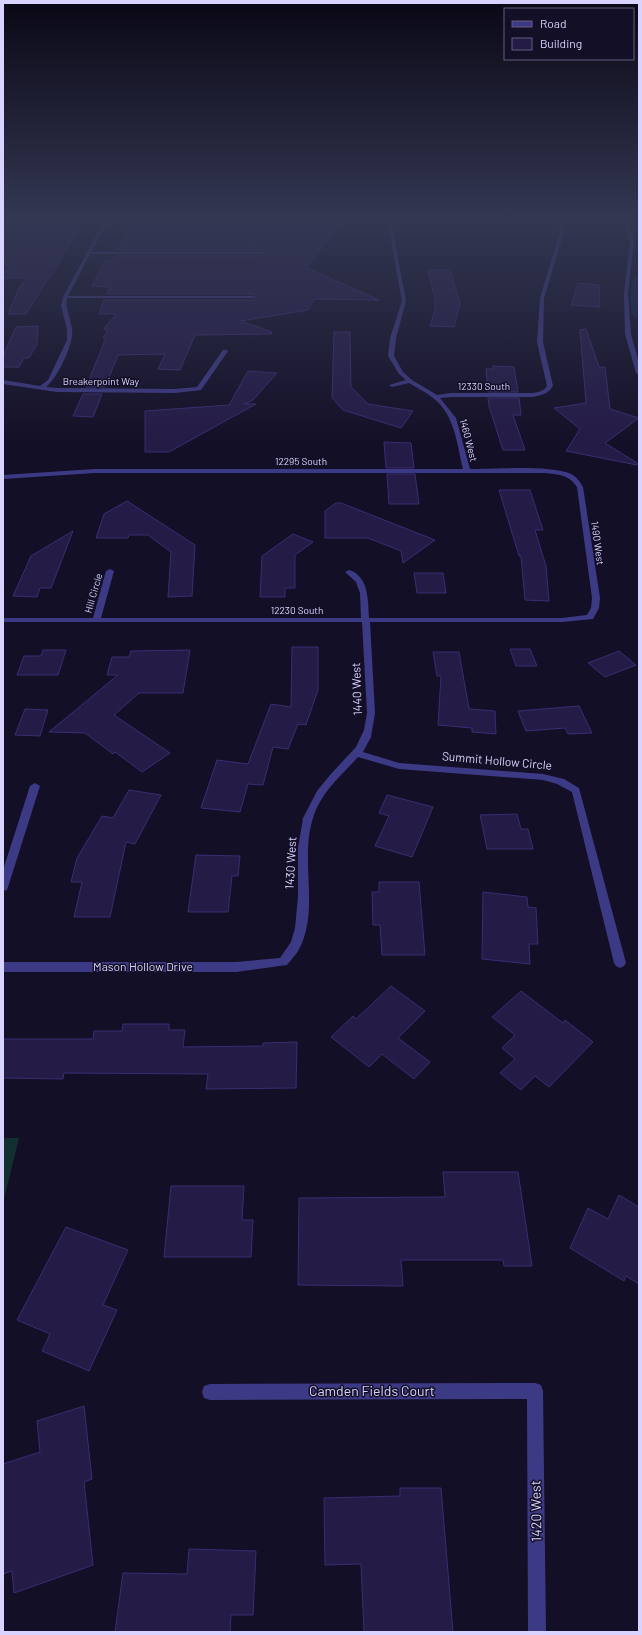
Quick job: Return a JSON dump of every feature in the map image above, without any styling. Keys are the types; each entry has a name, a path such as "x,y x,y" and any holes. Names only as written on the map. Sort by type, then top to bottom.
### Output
{"street":[{"path":"40,388 50,381 70,340 70,329 63,306 67,293"},
{"name":"1460 West","path":"403,293 404,301 393,338 391,356 401,373 410,381 436,397 453,418 467,471"},
{"name":"12330 South","path":"436,397 451,395 532,395 544,392 550,386 540,342 543,293"},
{"path":"626,293 628,334 639,373"},
{"path":"65,297 253,297"},
{"name":"Breakerpoint Way","path":"3,382 40,388 75,391 175,391 199,389 225,352"},
{"path":"392,385 410,381"},
{"name":"12295 South","path":"3,477 95,471 542,471 569,475"},
{"name":"1490 West","path":"569,475 577,480 580,487 596,598 595,608 590,616"},
{"name":"Hill Circle","path":"96,620 110,571"},
{"name":"1440 West","path":"349,572 359,581 364,593 371,713 370,726 365,740 357,753"},
{"name":"12230 South","path":"3,620 562,620 590,616"},
{"name":"1430 West","path":"283,962 297,943 302,922 303,845 308,819 320,794 337,773 357,753"},
{"name":"Summit Hollow Circle","path":"357,753 379,762 399,766 542,777 562,781 576,790 620,963"},
{"path":"3,887 35,786"},
{"name":"Mason Hollow Drive","path":"3,967 236,967 283,962"},
{"name":"Camden Fields Court","path":"210,1392 535,1391"},
{"name":"1420 West","path":"535,1391 538,1632"}],"green space":[{"path":"3,1138 19,1138 3,1203"}],"building":[{"path":"17,293 39,293 26,314 8,314"},
{"path":"364,293 379,300 314,299 308,310 241,321 272,332 271,334 195,335 180,370 158,369 165,354 118,355 105,387 86,387 106,338 103,338 108,330 104,329 116,314 99,314 104,300 253,300 256,298 253,294 107,294"},
{"path":"434,293 457,293 460,303 454,327 430,326 435,310"},
{"path":"575,293 599,293 600,307 571,305"},
{"path":"38,326 37,344 29,358 24,358 19,367 3,367 3,356 16,327"},
{"path":"586,329 599,367 605,367 610,409 639,418 605,443 637,463 637,465 566,451 580,429 554,408 586,403 580,330"},
{"path":"334,332 350,332 351,387 368,404 413,411 401,428 343,410 332,398"},
{"path":"493,366 514,367 518,392 488,392 486,369 493,369"},
{"path":"248,371 277,373 253,400 244,404 256,404 169,452 145,452 145,411 229,405"},
{"path":"83,394 102,394 93,417 73,416"},
{"path":"488,398 519,398 521,415 513,415 525,450 503,450 489,406"},
{"path":"384,442 411,443 414,468 386,468"},
{"path":"387,474 415,474 419,504 389,504"},
{"path":"499,490 530,490 543,530 535,530 546,566 549,601 525,600 521,556 519,556"},
{"path":"127,501 195,545 192,596 168,597 171,552 148,535 129,535 128,538 96,538 104,514"},
{"path":"336,503 341,503 435,540 403,563 401,551 368,538 325,538 325,511"},
{"path":"73,531 51,588 40,588 37,597 13,596 31,556"},
{"path":"293,534 313,542 295,555 295,588 285,588 285,597 260,597 262,556"},
{"path":"414,573 443,573 446,593 417,593"},
{"path":"292,647 318,647 318,690 306,725 298,724 288,749 273,747 263,785 248,784 240,812 201,808 217,760 248,764 271,704 291,707"},
{"path":"510,649 530,649 537,666 516,666"},
{"path":"43,650 66,650 58,675 17,675 24,656 41,656"},
{"path":"190,650 183,693 139,693 114,715 170,753 142,772 115,752 113,754 85,733 49,732 118,675 107,675 112,657 129,657 131,651"},
{"path":"619,651 636,665 605,677 588,663"},
{"path":"433,652 459,652 469,709 495,711 496,734 472,732 472,728 438,725 441,676 437,676"},
{"path":"579,706 592,733 568,734 565,728 526,731 518,711"},
{"path":"25,709 48,710 40,736 15,735"},
{"path":"129,790 161,795 135,844 126,842 110,917 74,917 82,882 71,882 77,858 102,816 113,818"},
{"path":"387,795 433,807 412,857 375,846 389,816 379,813"},
{"path":"517,814 521,829 528,829 533,849 487,849 480,815"},
{"path":"196,855 240,856 238,876 232,876 228,912 188,912"},
{"path":"379,882 419,882 425,955 382,955 380,925 373,925 372,892 379,892"},
{"path":"483,892 527,897 528,907 536,908 538,944 529,944 530,964 482,959"},
{"path":"391,986 425,1011 398,1038 430,1062 414,1079 382,1054 369,1067 331,1037 353,1016 356,1019"},
{"path":"521,991 563,1023 565,1020 593,1042 549,1087 535,1076 521,1090 500,1073 515,1059 502,1048 515,1035 492,1017"},
{"path":"123,1024 169,1024 169,1030 185,1030 183,1047 263,1046 263,1043 297,1042 296,1088 206,1089 208,1074 64,1073 63,1079 3,1078 3,1039 93,1039 94,1031 122,1031"},
{"path":"443,1172 518,1172 532,1266 504,1266 503,1260 401,1260 403,1286 298,1285 299,1198 445,1197"},
{"path":"171,1186 244,1186 242,1220 253,1220 251,1257 164,1257"},
{"path":"619,1195 639,1207 639,1284 626,1276 624,1281 570,1248 588,1208 608,1219"},
{"path":"66,1227 128,1250 103,1305 117,1310 89,1371 42,1351 50,1334 17,1320"},
{"path":"84,1406 92,1479 84,1482 93,1565 14,1593 12,1571 3,1574 3,1464 40,1452 37,1421"},
{"path":"400,1488 441,1488 453,1632 364,1632 361,1564 325,1565 324,1498 400,1496"},
{"path":"189,1549 256,1551 253,1615 231,1615 230,1632 115,1632 123,1573 187,1574"}],"waterway":[{"path":"637,293 639,315"}]}
